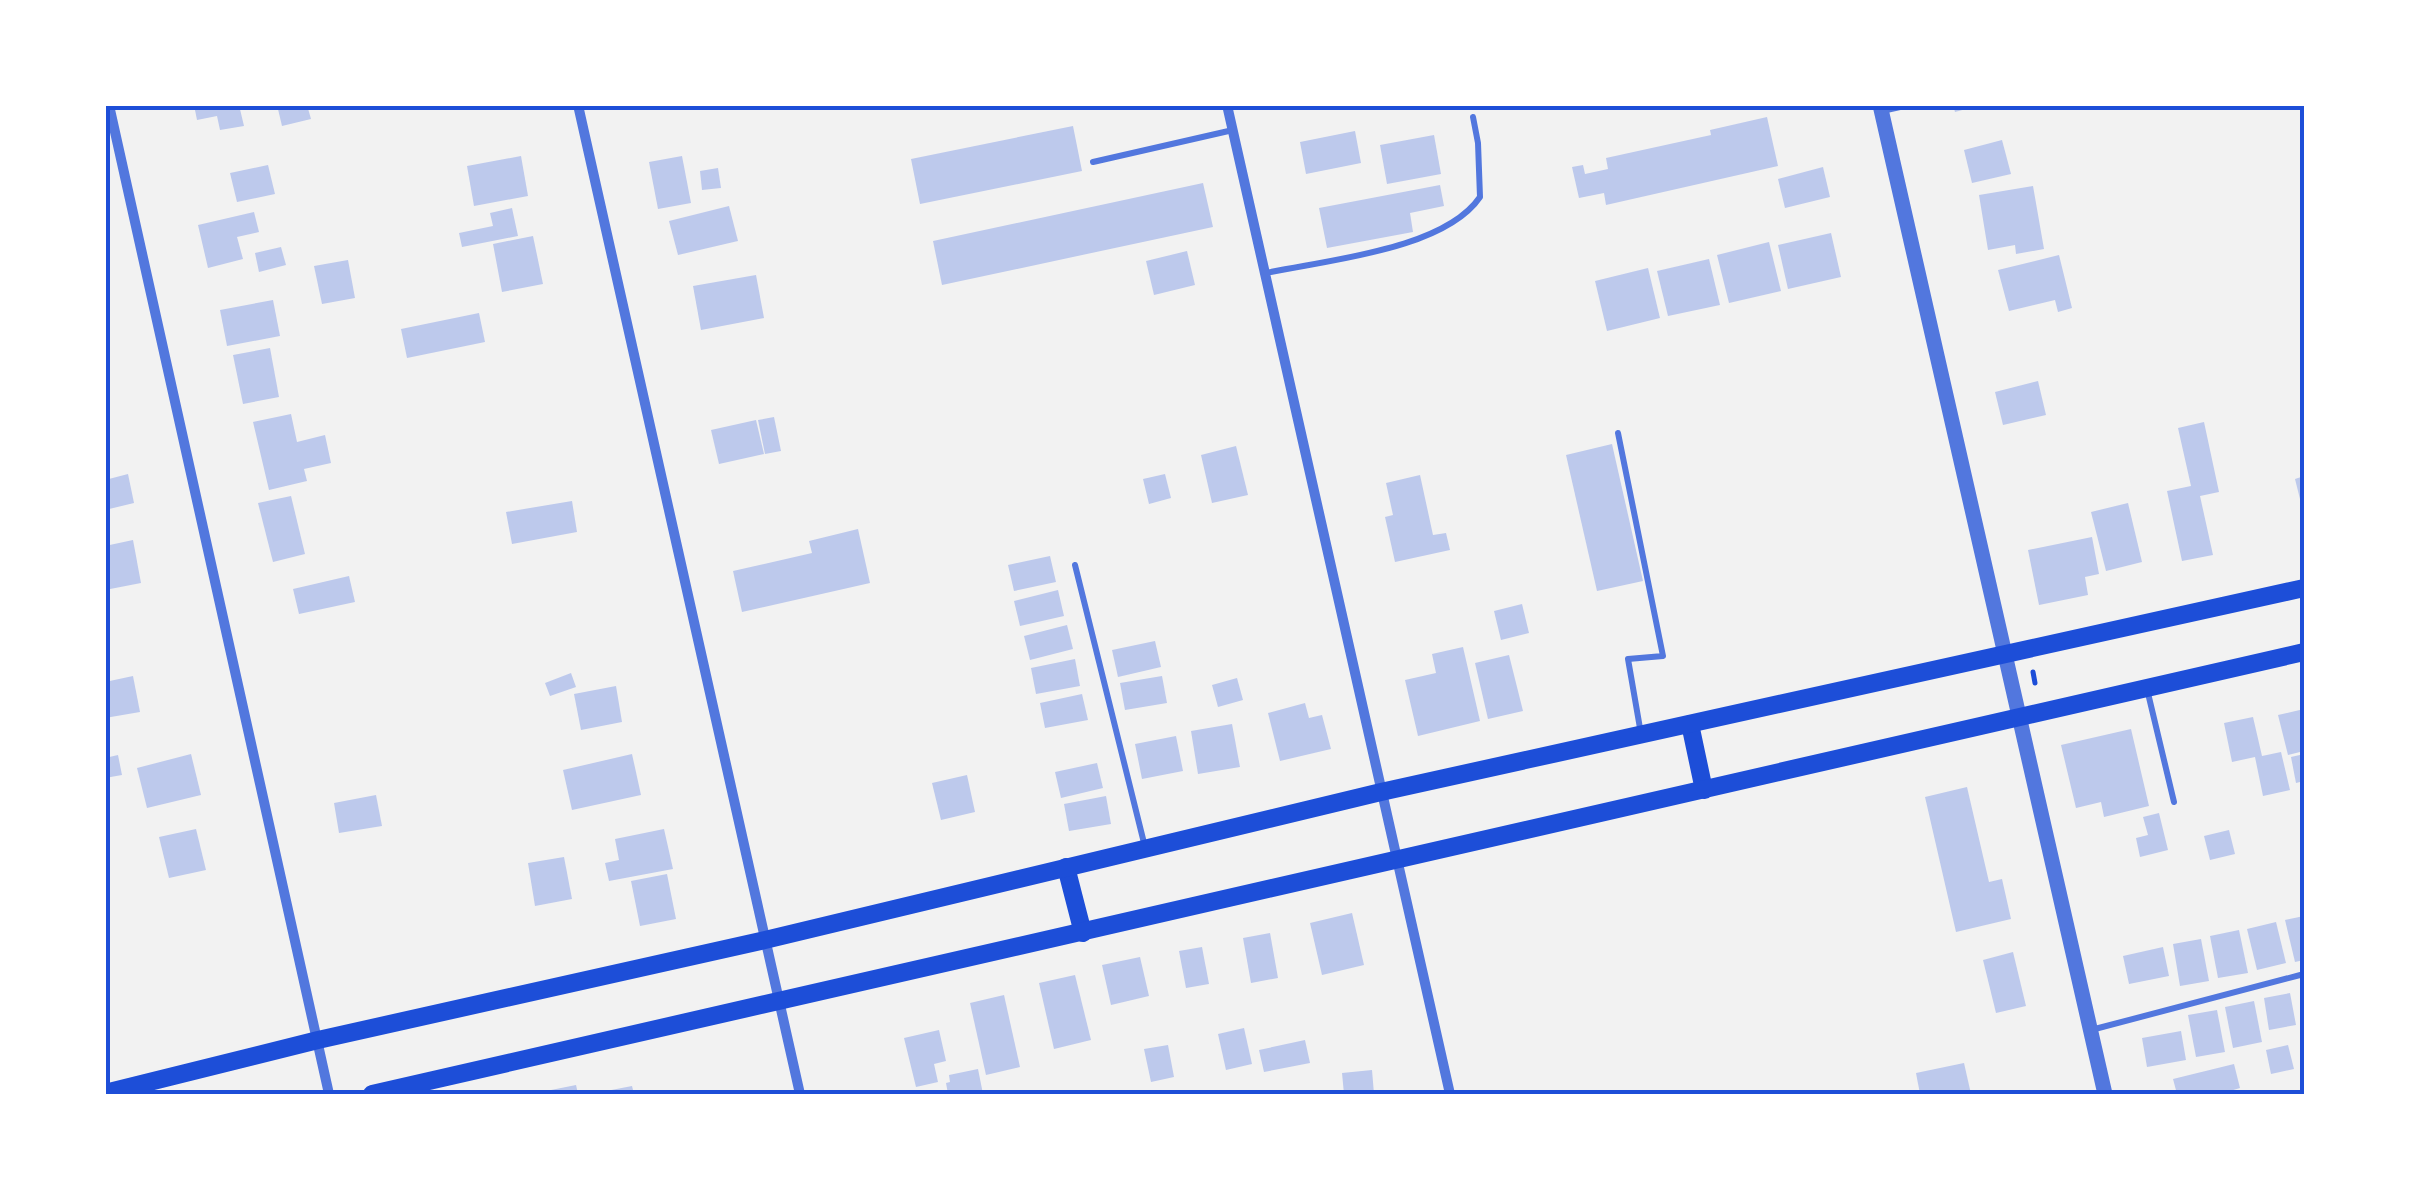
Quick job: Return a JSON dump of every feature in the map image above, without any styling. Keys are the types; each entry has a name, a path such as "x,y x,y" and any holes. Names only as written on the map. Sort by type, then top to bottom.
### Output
{"main road":[{"path":"105,1093 1381,792 2304,588"},
{"path":"372,1094 2304,652"},
{"path":"1690,724 1704,790"},
{"path":"1066,868 1083,933"}],"street":[{"path":"109,105 329,1094"},
{"path":"578,105 800,1094"},
{"path":"1228,105 1450,1094"},
{"path":"1880,108 2105,1094"}],"lane":[{"path":"1880,108 1908,105"},
{"path":"1265,273 1418,238 1459,220 1480,196 1473,118"},
{"path":"1093,162 1233,130"},
{"path":"1618,434 1663,656 1628,659 1642,734"},
{"path":"1074,564 1145,848"},
{"path":"2147,688 2174,802"},
{"path":"2090,1031 2304,974"}],"path":[{"path":"2033,672 2036,682"}],"building":[{"path":"194,105 239,105 244,126 220,130 217,116 197,120"},
{"path":"277,105 307,105 311,119 282,126"},
{"path":"1953,105 1977,105 1977,106 1955,112"},
{"path":"1767,117 1778,166 1606,205 1604,193 1579,198 1572,167 1583,165 1585,174 1608,169 1606,158 1711,135 1710,130"},
{"path":"1073,126 1082,171 920,204 911,159"},
{"path":"1355,131 1361,163 1306,174 1300,142"},
{"path":"1434,135 1441,174 1387,184 1380,145"},
{"path":"2002,140 2011,174 1972,183 1964,150"},
{"path":"521,156 528,196 474,206 467,166"},
{"path":"682,156 691,203 658,209 649,162"},
{"path":"268,165 275,194 237,202 230,173"},
{"path":"1823,167 1830,197 1785,208 1778,179"},
{"path":"718,168 721,188 702,190 700,171"},
{"path":"1203,183 1213,227 942,285 933,241"},
{"path":"1440,185 1444,206 1410,213 1413,232 1327,248 1319,208"},
{"path":"2033,186 2044,249 2016,254 2015,245 1988,250 1979,195"},
{"path":"729,206 738,241 678,255 669,221"},
{"path":"512,208 518,236 462,247 459,233 493,226 490,213"},
{"path":"254,212 259,232 237,237 243,259 208,268 198,225"},
{"path":"1831,233 1841,277 1788,289 1778,245"},
{"path":"533,236 543,284 502,292 493,244"},
{"path":"1769,242 1781,291 1729,303 1717,255"},
{"path":"281,247 286,265 259,272 255,253"},
{"path":"1187,251 1195,285 1154,295 1146,261"},
{"path":"2059,255 2072,308 2058,312 2055,300 2009,311 1998,270"},
{"path":"1709,259 1720,305 1668,316 1657,271"},
{"path":"348,260 355,298 322,304 314,266"},
{"path":"1648,268 1660,318 1607,331 1595,281"},
{"path":"756,275 764,318 701,330 693,286"},
{"path":"273,300 280,336 227,346 220,310"},
{"path":"479,313 485,342 407,358 401,329"},
{"path":"270,348 279,397 243,404 233,355"},
{"path":"2038,381 2046,415 2003,425 1995,392"},
{"path":"291,414 297,442 325,435 331,463 304,469 307,481 269,490 253,422"},
{"path":"774,417 781,451 765,454 758,420"},
{"path":"756,420 764,454 719,464 711,430"},
{"path":"2204,422 2219,492 2200,496 2213,555 2182,561 2167,491 2191,486 2178,428"},
{"path":"1612,444 1643,581 1597,591 1566,455"},
{"path":"1236,446 1248,495 1212,503 1201,455"},
{"path":"128,474 134,503 105,510 105,480"},
{"path":"1165,474 1171,498 1149,504 1143,479"},
{"path":"1420,475 1433,535 1446,533 1450,550 1395,562 1385,517 1393,515 1386,483"},
{"path":"2304,476 2304,511 2303,511 2295,479"},
{"path":"291,496 305,554 273,562 258,503"},
{"path":"572,501 577,532 512,544 506,512"},
{"path":"2128,503 2142,562 2106,571 2091,512"},
{"path":"858,529 870,583 742,612 733,571 812,553 809,541"},
{"path":"2092,537 2099,574 2085,577 2088,595 2039,605 2028,550"},
{"path":"133,540 141,583 105,590 105,546"},
{"path":"1050,556 1056,582 1014,591 1008,565"},
{"path":"349,576 355,602 299,614 293,589"},
{"path":"1058,590 1064,616 1020,626 1014,601"},
{"path":"1522,604 1529,633 1501,640 1494,611"},
{"path":"1067,625 1073,649 1030,660 1024,636"},
{"path":"1155,641 1161,667 1118,677 1112,650"},
{"path":"1463,647 1480,721 1418,736 1405,680 1436,673 1432,654"},
{"path":"1509,655 1523,711 1488,719 1475,663"},
{"path":"1075,659 1080,686 1036,694 1031,668"},
{"path":"571,673 576,687 550,696 545,683"},
{"path":"133,676 140,712 105,718 105,682"},
{"path":"1162,676 1167,703 1125,710 1120,683"},
{"path":"1237,678 1243,700 1218,707 1212,685"},
{"path":"616,686 622,722 581,730 574,694"},
{"path":"1082,694 1088,720 1045,728 1040,703"},
{"path":"1305,703 1309,718 1322,715 1331,749 1280,761 1268,713"},
{"path":"2304,709 2304,751 2288,755 2278,715"},
{"path":"2253,717 2262,756 2281,752 2290,790 2263,796 2255,757 2232,762 2224,723"},
{"path":"1232,724 1240,767 1198,774 1191,731"},
{"path":"2131,729 2149,806 2104,817 2101,802 2076,808 2061,745"},
{"path":"1176,736 1183,771 1142,779 1135,744"},
{"path":"191,754 201,795 147,808 137,768"},
{"path":"632,754 641,795 572,810 563,770"},
{"path":"2304,754 2304,781 2296,783 2291,757"},
{"path":"118,755 122,775 105,778 105,758"},
{"path":"1097,763 1103,788 1061,798 1055,772"},
{"path":"967,775 975,812 941,820 932,783"},
{"path":"1967,787 1989,882 2002,879 2011,919 1956,932 1925,797"},
{"path":"376,795 382,826 339,833 334,803"},
{"path":"1106,796 1111,824 1069,831 1064,804"},
{"path":"2159,813 2168,850 2140,857 2136,838 2148,835 2143,817"},
{"path":"196,829 206,870 169,878 159,837"},
{"path":"664,829 673,869 609,881 605,863 619,860 615,839"},
{"path":"2229,830 2235,854 2210,860 2204,836"},
{"path":"564,857 572,899 535,906 528,863"},
{"path":"667,874 676,919 640,926 631,881"},
{"path":"1352,913 1364,965 1322,975 1310,923"},
{"path":"2304,916 2304,960 2295,962 2285,920"},
{"path":"2276,922 2286,963 2257,970 2247,929"},
{"path":"2239,930 2248,973 2218,978 2210,936"},
{"path":"1270,933 1278,978 1251,983 1243,938"},
{"path":"2201,939 2209,981 2180,986 2173,944"},
{"path":"1202,947 1209,984 1186,988 1179,951"},
{"path":"2163,947 2169,976 2129,984 2123,956"},
{"path":"2013,952 2026,1006 1996,1013 1983,960"},
{"path":"1140,957 1149,996 1111,1005 1102,965"},
{"path":"1075,975 1091,1040 1054,1049 1039,983"},
{"path":"2290,993 2296,1025 2269,1030 2264,998"},
{"path":"1004,995 1020,1067 986,1075 970,1003"},
{"path":"2254,1001 2262,1042 2233,1048 2225,1007"},
{"path":"2217,1010 2225,1052 2196,1057 2188,1015"},
{"path":"1244,1028 1252,1064 1226,1070 1218,1034"},
{"path":"939,1030 946,1061 934,1064 938,1082 916,1087 904,1038"},
{"path":"2181,1031 2186,1060 2147,1067 2142,1038"},
{"path":"1305,1040 1310,1063 1264,1072 1259,1050"},
{"path":"1168,1045 1174,1077 1151,1082 1144,1049"},
{"path":"2288,1045 2294,1069 2271,1074 2266,1050"},
{"path":"1964,1063 1971,1094 1920,1094 1916,1073"},
{"path":"2234,1064 2240,1088 2220,1094 2177,1094 2173,1079"},
{"path":"978,1069 983,1094 948,1094 949,1075"},
{"path":"1372,1070 1374,1094 1344,1094 1342,1073"},
{"path":"576,1085 578,1094 541,1092"},
{"path":"632,1086 634,1094 601,1094 601,1092"}]}
